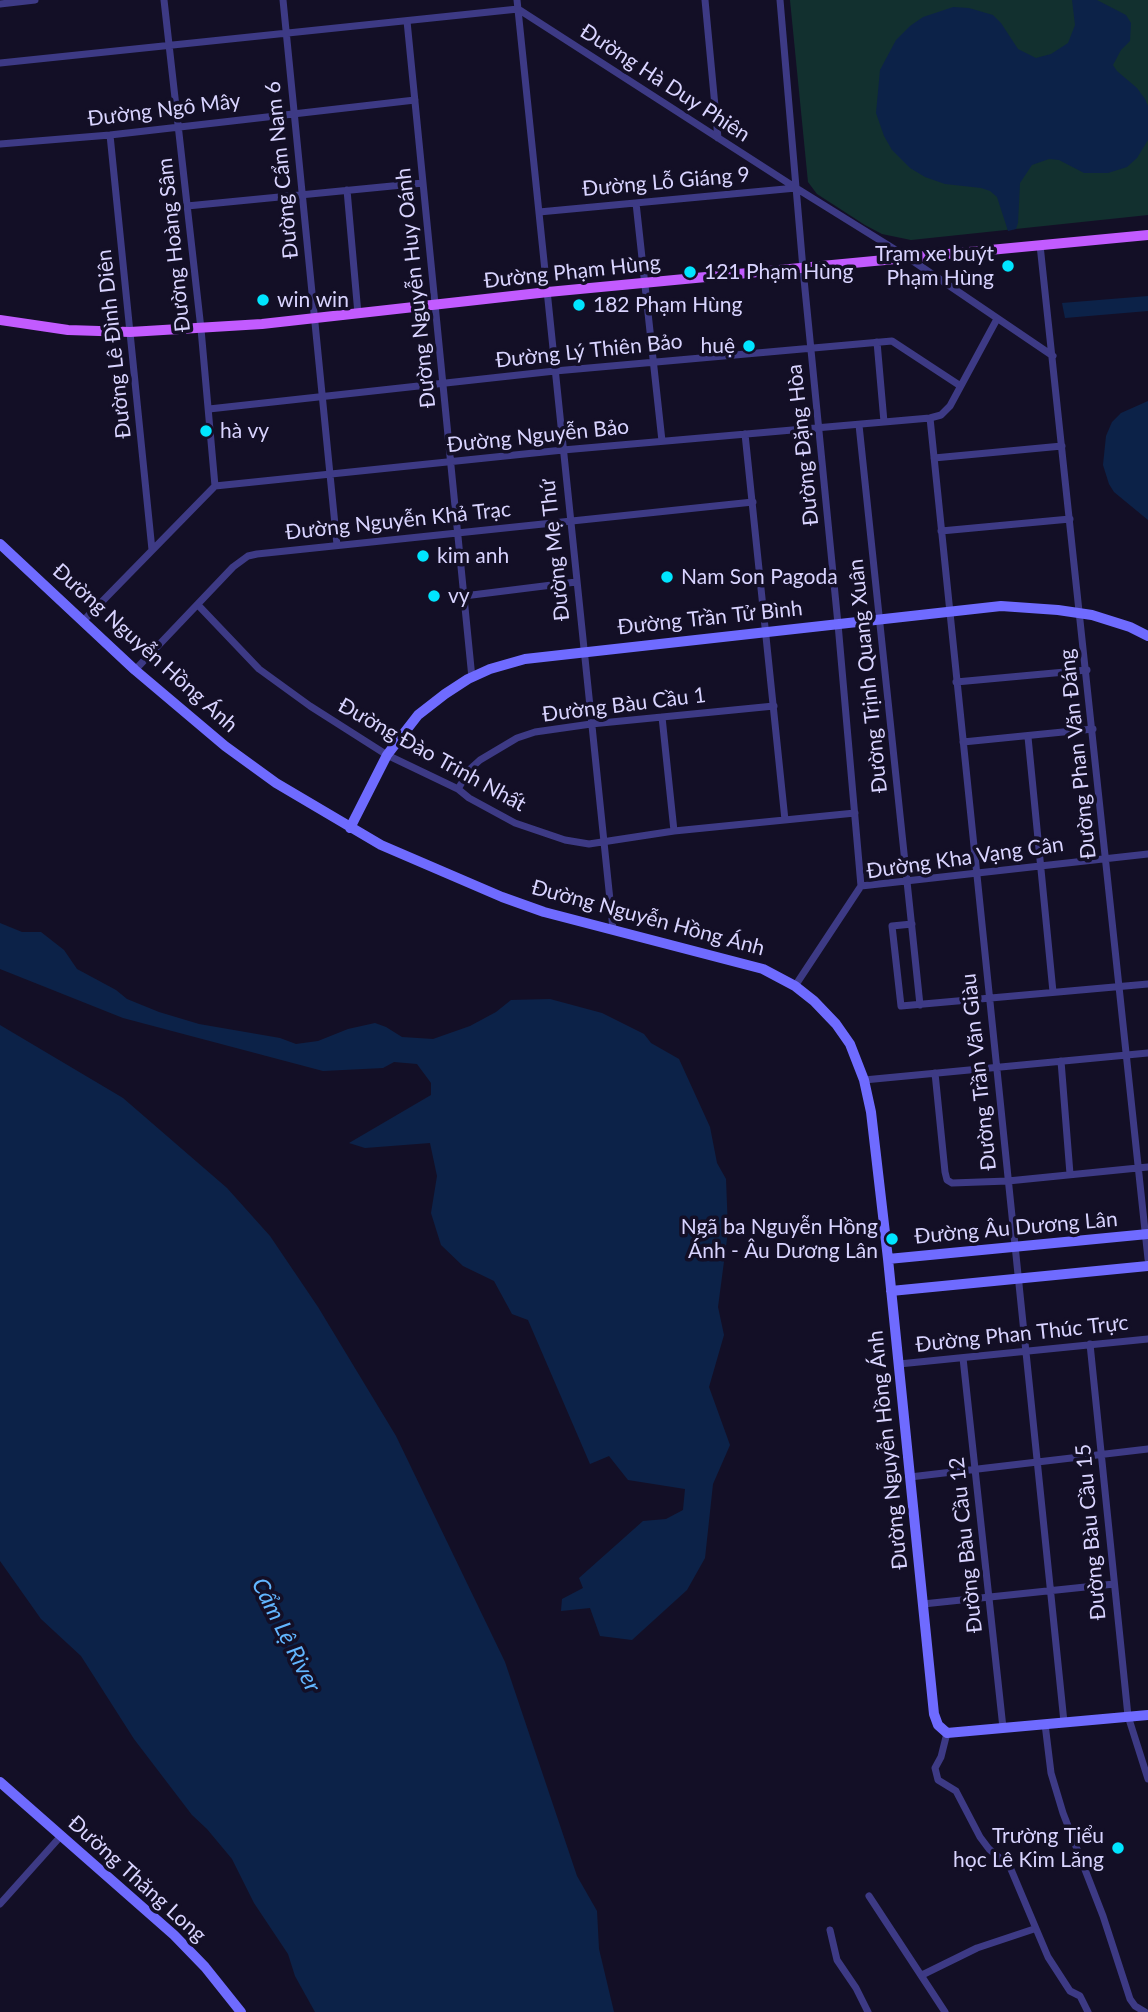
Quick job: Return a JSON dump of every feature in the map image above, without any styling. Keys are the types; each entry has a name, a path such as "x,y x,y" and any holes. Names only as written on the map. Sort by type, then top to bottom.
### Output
{"main road":[{"name":"Đường Phạm Hùng","path":"0,320 68,330 130,332 201,328 315,319 548,292 1148,235"}],"street":[{"path":"0,4 35,0"},
{"name":"Đường Hoàng Sâm","path":"164,0 201,328 215,486"},
{"name":"Đường Cẩm Nam 6","path":"283,0 337,545"},
{"name":"Đường Mẹ Thứ","path":"517,0 613,929"},
{"path":"705,0 718,138"},
{"name":"Đường Đặng Hòa","path":"780,0 861,886"},
{"path":"0,63 518,9"},
{"name":"Đường Hà Duy Phiên","path":"518,9 907,257 1053,356"},
{"name":"Đường Nguyễn Huy Oánh","path":"407,21 472,678"},
{"name":"Đường Ngô Mây","path":"0,144 110,135 178,125 415,100"},
{"name":"Đường Lê Đình Diên","path":"110,135 152,550"},
{"path":"187,205 423,183"},
{"name":"Đường Lỗ Giáng 9","path":"539,212 796,188"},
{"path":"347,190 358,314"},
{"path":"636,203 662,441"},
{"name":"Đường Phan Văn Đáng","path":"1040,245 1148,1259"},
{"path":"930,418 941,415 950,406 997,319"},
{"name":"Đường Lý Thiên Bảo","path":"209,409 555,371 892,341 959,385"},
{"path":"877,342 884,422"},
{"name":"Đường Nguyễn Bảo","path":"215,486 563,450 930,418"},
{"name":"Đường Trần Văn Giàu","path":"930,418 1064,1722"},
{"name":"Đường Trịnh Quang Xuân","path":"859,425 920,1004"},
{"path":"745,434 785,820"},
{"path":"934,458 1062,446"},
{"path":"84,620 215,486"},
{"name":"Đường Nguyễn Khả Trạc","path":"135,670 233,567 248,556 752,502"},
{"path":"941,531 1070,519"},
{"name":"Đường Nguyễn Hồng Ánh","path":"0,544 135,670 234,752 276,783 350,828 382,845 502,897 544,912 763,969 795,986 836,1024 850,1044 864,1080 871,1112 934,1714 938,1725 947,1734"},
{"path":"464,596 576,582"},
{"name":"Đường Đào Trinh Nhất","path":"198,605 260,669 290,693 387,755 458,789 515,823 565,840 589,844 604,843 674,831 855,813"},
{"name":"Đường Trần Tử Bình","path":"350,828 387,755 418,715 444,694 472,678 490,669 526,659 1001,606 1081,614 1130,627 1148,635"},
{"path":"956,682 1087,670"},
{"name":"Đường Bàu Cầu 1","path":"458,789 470,769 480,760 517,738 551,729 774,706"},
{"path":"662,717 674,831"},
{"path":"962,742 1093,729"},
{"path":"1028,737 1053,992"},
{"name":"Đường Kha Vạng Cân","path":"795,986 861,886 1148,854"},
{"path":"912,924 892,926 901,1006 1148,984"},
{"path":"864,1080 1148,1053"},
{"path":"1061,1061 1070,1174"},
{"path":"935,1073 947,1180 958,1184 1008,1181 1148,1167"},
{"name":"Đường Âu Dương Lân","path":"888,1259 1147,1235"},
{"path":"891,1291 1148,1266"},
{"name":"Đường Phan Thúc Trực","path":"899,1364 1148,1339"},
{"name":"Đường Bàu Cầu 15","path":"1090,1344 1128,1716 1148,1779"},
{"name":"Đường Bàu Cầu 12","path":"964,1358 1003,1728"},
{"path":"910,1477 1148,1449"},
{"path":"923,1604 1114,1584"},
{"path":"1088,2012 1080,1996 1070,1991 1060,1977 1034,1929 1010,1867 980,1837 956,1791 938,1780 935,1774 947,1734 1148,1714"},
{"path":"1045,1724 1049,1762 1063,1813 1103,1916 1130,1999 1145,2012"},
{"name":"Đường Thăng Long","path":"0,1782 174,1935 205,1967 240,2012"},
{"path":"0,1905 60,1837"},
{"path":"869,1896 945,2012"},
{"path":"922,1975 976,1948 1034,1929"},
{"path":"830,1930 837,1960 868,2012"}],"green space":[{"path":"790,0 1148,0 1148,215 911,240 882,234 865,225 817,194 808,182"}],"water":[{"path":"1072,0 1097,0 1126,15 1131,23 1130,41 1121,50 1113,65 1145,99 1148,106 1148,140 1137,158 1127,167 1108,173 1084,173 1059,160 1049,159 1032,165 1020,183 1016,229 1008,231 997,197 990,191 945,184 925,177 910,168 892,150 876,113 880,70 896,40 910,26 923,17 953,7 969,8 993,15 1018,49 1036,58 1051,54 1068,43 1075,25"},
{"path":"1148,296 1148,311 1065,318 1062,303"},
{"path":"1148,401 1148,520 1114,492 1103,465 1106,436 1112,422 1121,413"},
{"path":"0,923 22,932 41,932 64,950 77,969 127,999 199,1024 280,1038 296,1044 318,1041 348,1029 375,1023 402,1037 433,1039 470,1026 496,1012 511,1000 550,999 602,1013 644,1034 651,1043 679,1059 710,1127 717,1163 726,1179 728,1231 718,1307 724,1335 709,1387 730,1445 713,1484 705,1558 687,1590 632,1640 600,1636 590,1608 561,1611 562,1599 583,1588 579,1578 643,1521 666,1519 683,1510 685,1489 628,1480 609,1456 590,1464 528,1320 512,1314 494,1281 463,1266 441,1245 431,1213 437,1176 430,1143 365,1148 349,1143 431,1095 431,1083 417,1064 394,1062 383,1068 323,1071 123,1018 0,969"},
{"name":"Cẩm Lệ River","path":"0,1025 123,1098 227,1188 270,1236 318,1307 396,1436 505,1662 577,1876 597,1911 599,1949 614,2012 315,2012 295,1976 288,1954 254,1903 232,1859 192,1815 134,1739 81,1656 41,1619 0,1561"}],"place":[{"name":"Trạm xe buýt Phạm Hùng","path":"1008,266"},
{"name":"121 Phạm Hùng","path":"690,272"},
{"name":"win win","path":"263,300"},
{"name":"182 Phạm Hùng","path":"579,305"},
{"name":"huệ","path":"749,346"},
{"name":"hà vy","path":"206,431"},
{"name":"kim anh","path":"423,556"},
{"name":"Nam Son Pagoda","path":"667,577"},
{"name":"vy","path":"434,596"},
{"name":"Ngã ba Nguyễn Hồng Ánh - Âu Dương Lân","path":"892,1239"},
{"name":"Trường Tiểu học Lê Kim Lăng","path":"1118,1848"}]}
